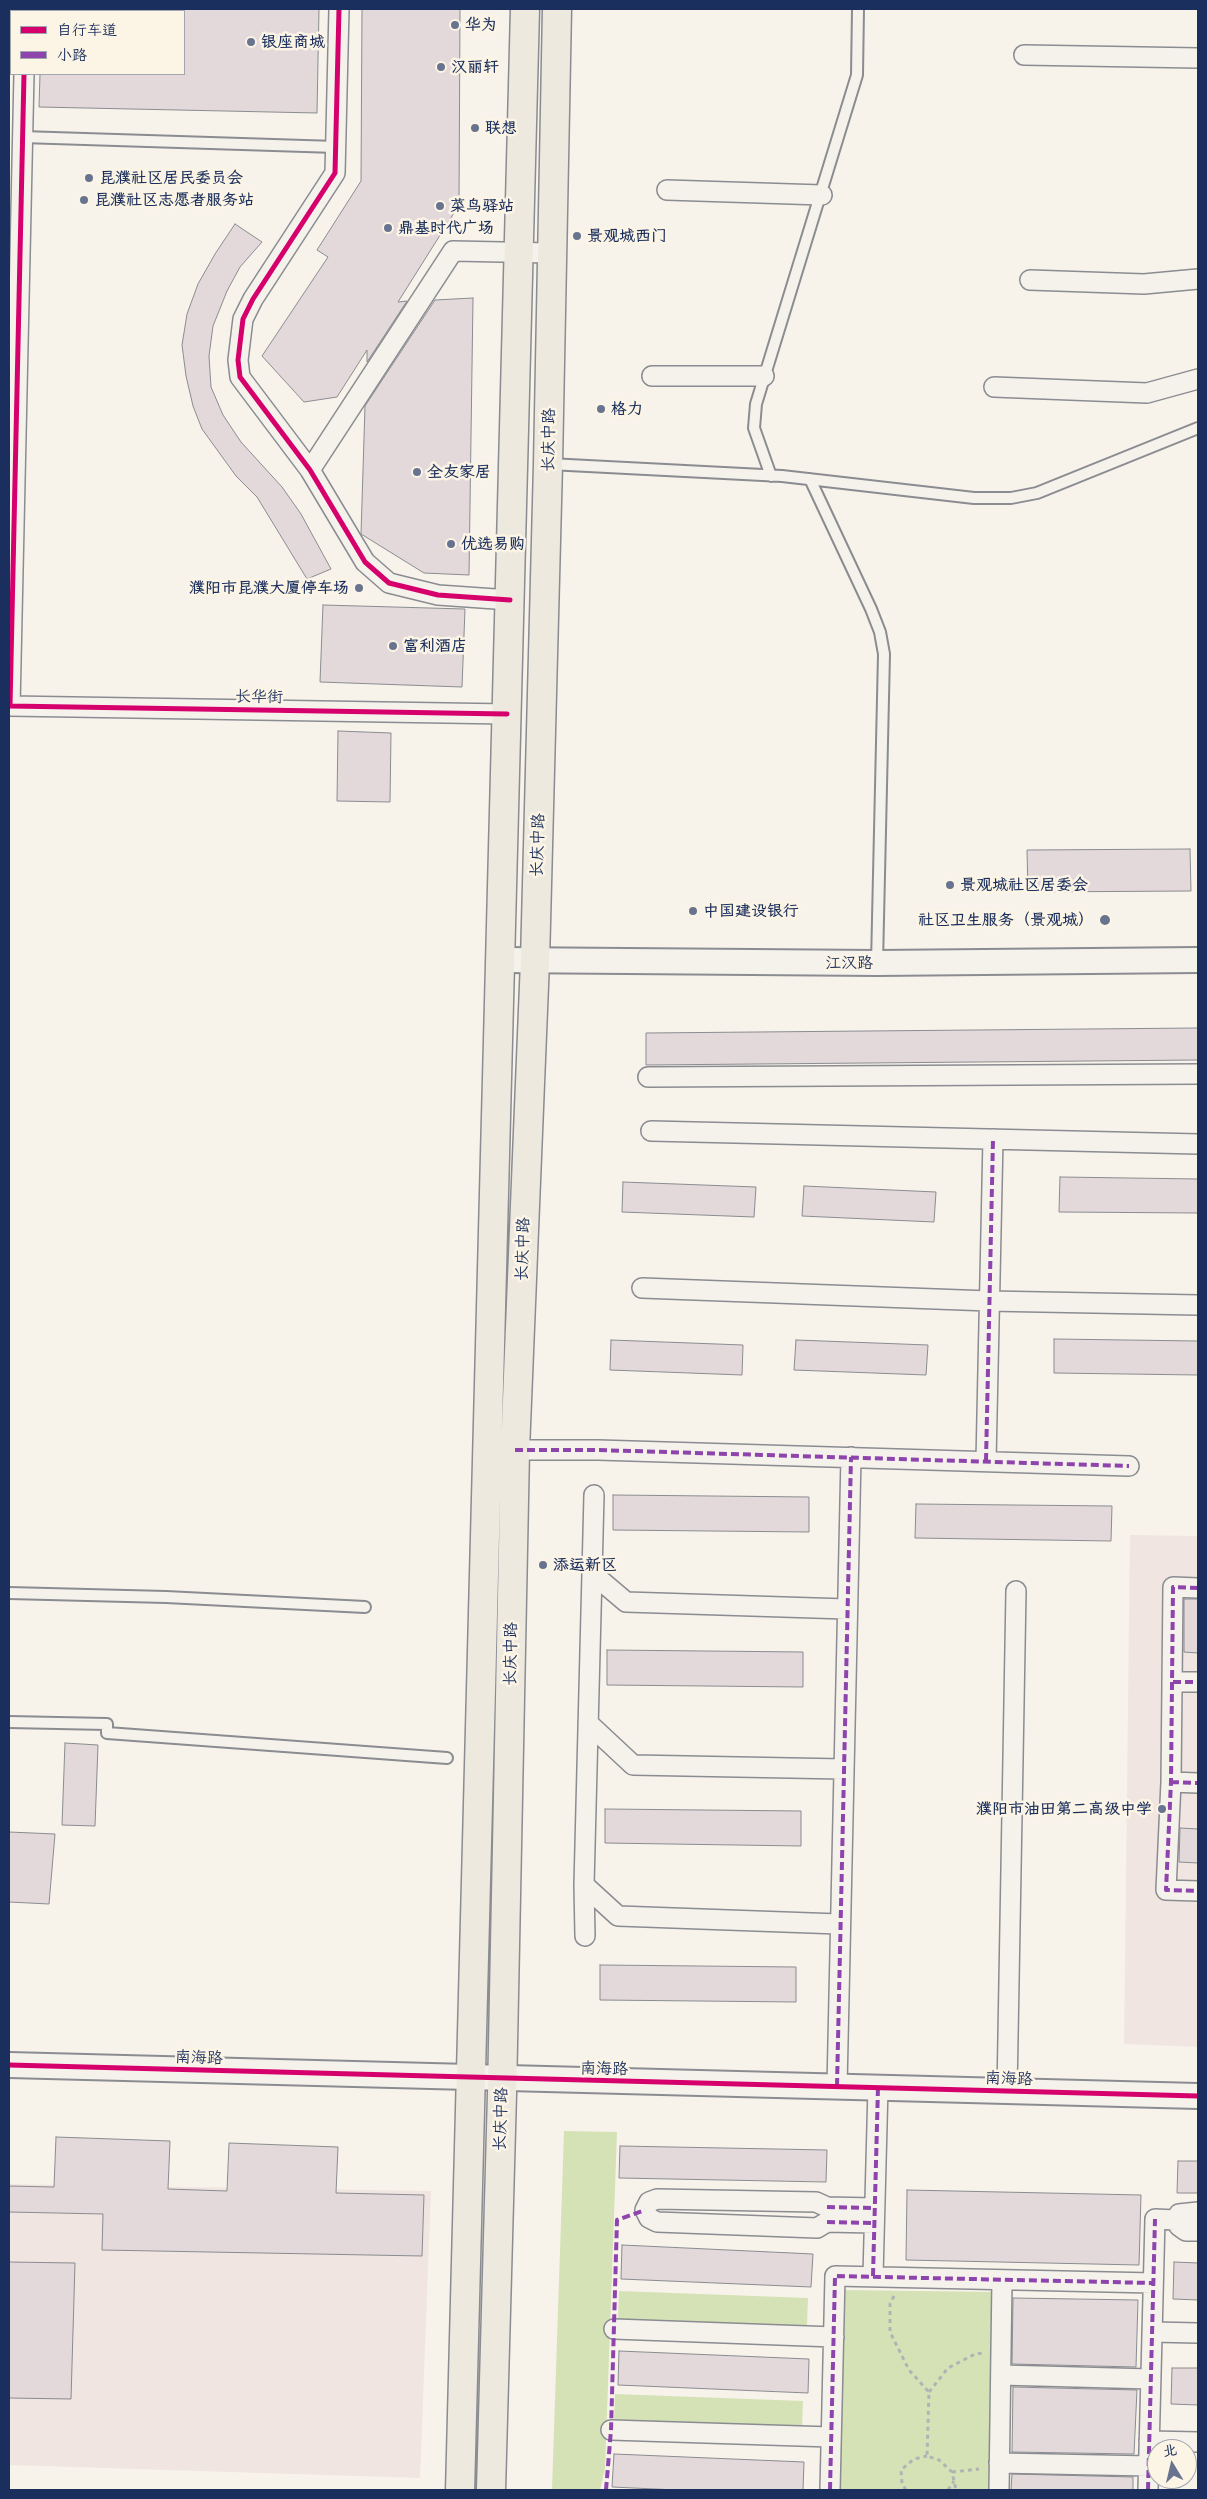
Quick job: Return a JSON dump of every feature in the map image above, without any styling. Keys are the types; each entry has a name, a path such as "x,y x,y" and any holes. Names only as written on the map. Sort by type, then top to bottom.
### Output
{"main road":[{"name":"长庆中路","path":"460,2490 525,9"},
{"name":"长庆中路","path":"490,2490 502,2079 515,1450 535,961 548,464 557,9"}],"street":[{"path":"339,9 335,174 253,299 243,319 239,338 238,360 240,377 310,470 365,562 389,583 438,595 510,600"},
{"path":"1024,55 1198,58"},
{"path":"22,137 24,75"},
{"name":"长华街","path":"22,137 10,706 507,714"},
{"path":"667,190 822,196"},
{"path":"310,470 452,251 551,253"},
{"path":"1030,280 1144,284 1198,279"},
{"path":"652,376 764,376"},
{"path":"994,387 1147,393 1198,379"},
{"name":"江汉路","path":"501,960 877,963 1198,960"},
{"path":"648,1077 1198,1074"},
{"path":"651,1131 1198,1144"},
{"path":"986,1461 993,1139"},
{"path":"642,1288 990,1301 1198,1305"},
{"path":"515,1450 598,1450 1129,1466"},
{"path":"837,2086 846,1609 851,1457"},
{"path":"585,1936 584,1885 594,1495"},
{"path":"593,1574 626,1602 846,1609"},
{"path":"1198,1588 1173,1587 1171,1782 1166,1890 1198,1891"},
{"path":"1007,2092 1016,1591"},
{"path":"1173,1682 1198,1682"},
{"path":"588,1723 633,1765 843,1769"},
{"path":"1171,1782 1198,1783"},
{"path":"584,1885 618,1916 839,1924"},
{"name":"南海路","path":"9,2065 1198,2096"},
{"path":"873,2276 878,2087"},
{"path":"827,2215 817,2228 657,2222 649,2218 645,2210 649,2202 657,2199 816,2202 827,2215 874,2216"},
{"path":"1175,2220 1179,2214 1198,2212"},
{"path":"1149,2439 1155,2219 1175,2220"},
{"path":"1175,2220 1186,2231 1198,2231"},
{"path":"830,2490 835,2276 1153,2283"},
{"path":"1000,2490 1002,2280"},
{"path":"614,2330 834,2337"},
{"path":"1152,2332 1198,2334"},
{"path":"1001,2375 1151,2379"},
{"path":"611,2430 831,2437"},
{"path":"1000,2463 1147,2466"}],"lane":[{"path":"771,476 754,428 756,404 858,75 858,9"},
{"path":"22,137 336,147"},
{"path":"548,464 771,476 974,498 1011,498 1037,493 1198,428"},
{"path":"810,479 872,609 880,632 884,654 877,963"},
{"path":"9,1593 166,1597 365,1607"},
{"path":"9,1722 107,1724 107,1733 447,1758"}],"path":[{"path":"903,2277 890,2304 890,2332 909,2370 929,2392"},
{"path":"927,2456 929,2392 948,2368 977,2353 1001,2354"},
{"path":"906,2490 902,2484 901,2470 914,2459 927,2456 939,2460 952,2472 956,2490"},
{"path":"952,2472 993,2468 1000,2463"},
{"path":"948,2490 954,2480"}],"shaded area":[{"name":"濮阳市油田第二高级中学","path":"1130,1535 1198,1536 1198,2047 1124,2044"},
{"path":"9,2184 431,2191 420,2478 9,2465"}],"green space":[{"path":"564,2131 617,2132 605,2469 600,2490 552,2490"},
{"path":"843,2290 995,2292 993,2490 840,2490"},
{"path":"619,2291 808,2298 807,2326 618,2319"},
{"path":"615,2394 803,2401 802,2429 614,2423"}],"building":[{"name":"银座商城","path":"319,9 317,113 39,107 40,75 185,75 184,10"},
{"name":"鼎基时代广场","path":"362,9 460,9 459,205 398,302 407,301 367,362 367,350 337,397 304,402 262,356 328,257 317,250 361,181"},
{"path":"235,224 262,242 240,267 227,291 213,326 209,356 211,387 223,415 241,442 282,487 301,514 331,569 307,579 257,497 236,476 202,429 193,406 186,376 182,345 187,314 198,284"},
{"name":"全友家居","path":"473,298 469,575 424,573 361,534 365,406 435,300"},
{"path":"323,605 465,609 462,687 320,682"},
{"path":"338,731 391,733 390,802 337,801"},
{"path":"1190,849 1191,891 1028,892 1027,850"},
{"path":"1198,1028 1198,1060 646,1065 646,1033"},
{"path":"1060,1177 1198,1179 1198,1213 1059,1212"},
{"path":"623,1182 756,1187 754,1217 622,1212"},
{"path":"804,1186 936,1192 934,1222 802,1216"},
{"path":"1054,1339 1198,1341 1198,1375 1054,1373"},
{"path":"611,1340 743,1345 742,1375 610,1370"},
{"path":"796,1340 928,1345 926,1375 794,1370"},
{"path":"613,1495 809,1497 809,1532 613,1530"},
{"path":"916,1504 1112,1506 1111,1541 915,1538"},
{"path":"1184,1599 1198,1599 1198,1653 1184,1652"},
{"path":"607,1650 803,1652 803,1687 607,1685"},
{"path":"65,1743 98,1745 95,1826 62,1825"},
{"path":"605,1809 801,1811 801,1846 605,1843"},
{"path":"1180,1828 1198,1829 1198,1863 1179,1862"},
{"path":"9,1832 55,1834 49,1904 9,1902"},
{"path":"600,1965 796,1967 796,2002 600,2000"},
{"path":"56,2137 170,2141 168,2189 227,2191 229,2143 338,2147 336,2193 424,2195 422,2256 102,2250 103,2214 9,2212 9,2186 54,2187"},
{"path":"620,2146 827,2150 826,2182 619,2178"},
{"path":"1178,2161 1198,2161 1198,2193 1177,2193"},
{"path":"907,2190 1141,2195 1139,2265 906,2260"},
{"path":"622,2245 813,2254 811,2287 621,2279"},
{"path":"9,2262 75,2263 71,2399 9,2398"},
{"path":"1174,2262 1198,2263 1198,2300 1173,2299"},
{"path":"1013,2298 1138,2300 1136,2367 1012,2364"},
{"path":"619,2351 809,2359 808,2393 618,2385"},
{"path":"1172,2368 1198,2368 1198,2405 1171,2404"},
{"path":"1013,2387 1137,2390 1134,2454 1012,2452"},
{"path":"614,2454 804,2462 803,2490 677,2490 612,2487"},
{"path":"1012,2474 1133,2477 1133,2490 1011,2490"}],"marked path":[{"path":"986,1461 993,1139"},
{"path":"515,1450 598,1450 1129,1466"},
{"path":"837,2086 851,1457"},
{"path":"1198,1588 1173,1587 1171,1782 1166,1890 1198,1891"},
{"path":"1173,1682 1198,1682"},
{"path":"1171,1782 1198,1783"},
{"path":"873,2276 878,2087"},
{"path":"827,2207 874,2208"},
{"path":"606,2490 611,2430 617,2220 645,2210"},
{"path":"1148,2490 1155,2219"},
{"path":"827,2222 874,2223"},
{"path":"830,2490 835,2276 1153,2283"}],"cycle path":[{"path":"339,9 335,173 253,299 243,319 238,360 240,377 310,470 365,562 389,583 438,595 510,600"},
{"path":"24,75 10,706 507,714"},
{"path":"9,2065 1198,2096"}],"place":[{"name":"华为","path":"455,25"},
{"name":"银座商城","path":"251,42"},
{"name":"汉丽轩","path":"441,67"},
{"name":"联想","path":"475,128"},
{"name":"昆濮社区居民委员会","path":"89,178"},
{"name":"昆濮社区志愿者服务站","path":"84,200"},
{"name":"菜鸟驿站","path":"440,206"},
{"name":"鼎基时代广场","path":"388,228"},
{"name":"景观城西门","path":"577,236"},
{"name":"格力","path":"601,409"},
{"name":"全友家居","path":"417,472"},
{"name":"优选易购","path":"451,544"},
{"name":"濮阳市昆濮大厦停车场","path":"359,588"},
{"name":"富利酒店","path":"393,646"},
{"name":"景观城社区居委会","path":"950,885"},
{"name":"中国建设银行","path":"693,911"},
{"name":"社区卫生服务（景观城）","path":"1105,920"},
{"name":"添运新区","path":"543,1565"},
{"name":"濮阳市油田第二高级中学","path":"1162,1809"}]}
